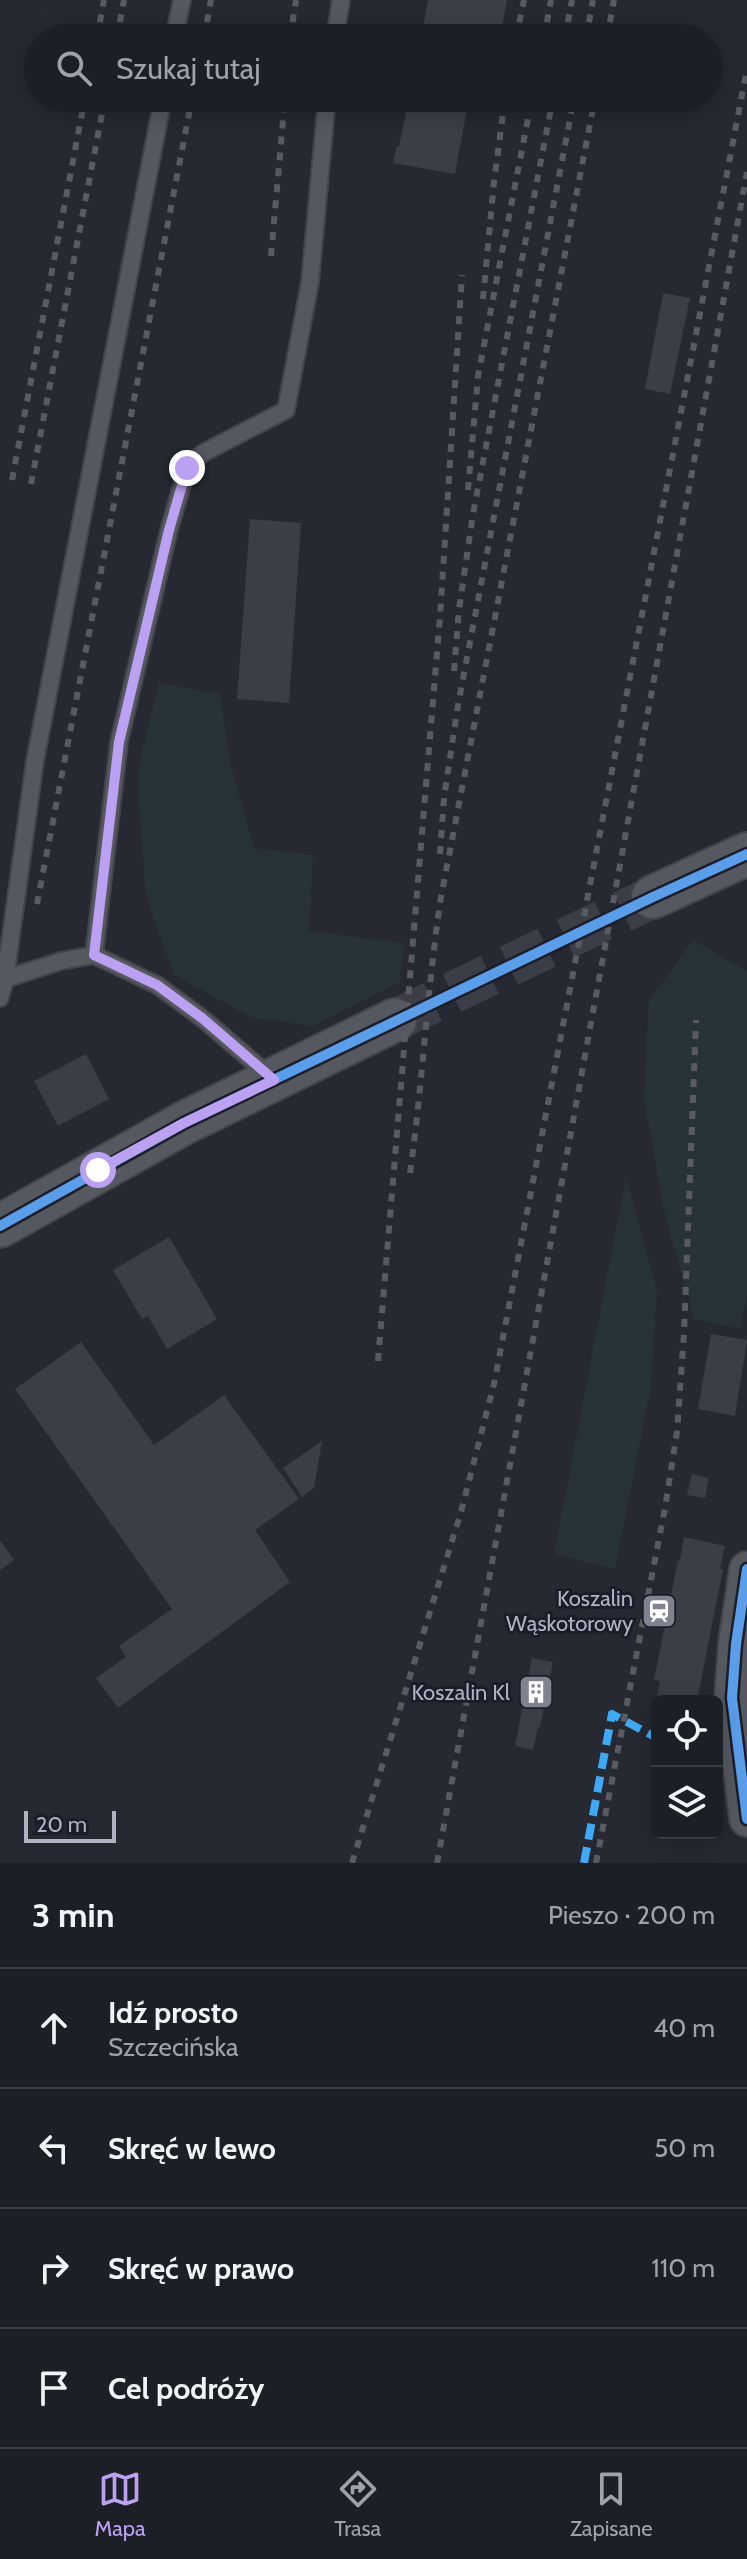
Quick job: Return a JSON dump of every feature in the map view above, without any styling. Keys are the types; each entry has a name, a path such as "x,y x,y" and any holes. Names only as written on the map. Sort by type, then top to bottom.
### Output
{"street":[{"path":"653,897 747,854"},
{"path":"0,1226 184,1123 395,1020"},
{"path":"747,1569 732,1698 747,1819"}],"lane":[{"path":"177,24 182,0"},
{"path":"337,24 341,0"},
{"path":"0,998 35,761 160,112"},
{"path":"94,955 119,742 169,530 187,468 203,453 286,410 310,282 326,112"},
{"path":"5,979 61,961 94,955 157,985 202,1018 274,1080"}],"shaded area":[{"path":"159,683 220,694 230,762 254,848 313,855 309,931 404,943 400,982 312,1026 251,1017 174,975 146,895 138,792 138,769"},
{"path":"693,940 747,971 747,1293 741,1329 694,1319 664,1210 644,1098 649,1001"},
{"path":"626,1177 657,1291 651,1385 615,1569 554,1554"}],"building":[{"path":"428,0 507,0 503,24 424,24"},
{"path":"406,112 466,112 455,174 393,163"},
{"path":"663,293 690,298 670,394 645,389"},
{"path":"250,519 301,523 289,703 237,699"},
{"path":"86,1054 109,1099 58,1126 34,1081"},
{"path":"169,1237 217,1319 167,1349 148,1316 142,1319 113,1270"},
{"path":"711,1334 747,1340 735,1416 698,1409"},
{"path":"81,1342 154,1445 224,1395 299,1499 255,1530 290,1582 118,1708 96,1678 126,1657 119,1646 172,1609 15,1389"},
{"path":"322,1441 314,1488 302,1497 283,1468"},
{"path":"692,1474 709,1478 705,1498 687,1495"},
{"path":"684,1537 725,1546 698,1695 657,1695 660,1681 654,1680"},
{"path":"0,1540 14,1560 0,1570"},
{"name":"Koszalin Kl","path":"532,1658 553,1662 533,1750 515,1746"}],"tunnel":[{"path":"395,1020 653,897"}],"railway":[{"path":"100,24 104,0"},
{"path":"120,24 124,0"},
{"path":"207,24 211,0"},
{"path":"292,24 296,0"},
{"path":"519,24 524,0"},
{"path":"547,24 551,0"},
{"path":"568,24 572,0"},
{"path":"589,24 593,0"},
{"path":"610,24 614,0"},
{"path":"352,1863 461,1512 494,1384 747,69"},
{"path":"12,480 82,112"},
{"path":"31,484 102,112"},
{"path":"37,904 189,112"},
{"path":"271,256 284,112"},
{"path":"483,299 503,112"},
{"path":"468,490 478,376 529,112"},
{"path":"454,671 459,609 473,514 550,112"},
{"path":"440,854 444,798 458,705 571,112"},
{"path":"410,1173 441,897 592,112"},
{"path":"437,1863 747,172"},
{"path":"378,1361 440,617 462,275"},
{"path":"596,1863 677,1432 684,1333 696,1020"}],"marked path":[{"path":"584,1863 612,1714 651,1735"}],"cycle path":[{"path":"0,1226 184,1123 747,854"},
{"path":"747,1569 732,1698 747,1819"}],"place":[{"name":"Koszalin Wąskotorowy","path":"659,1611"},
{"name":"Koszalin Kl","path":"536,1692"}],"route":[{"path":"98,1170 184,1123 274,1080 202,1018 157,985 94,955 119,742 169,530 187,468"}]}
